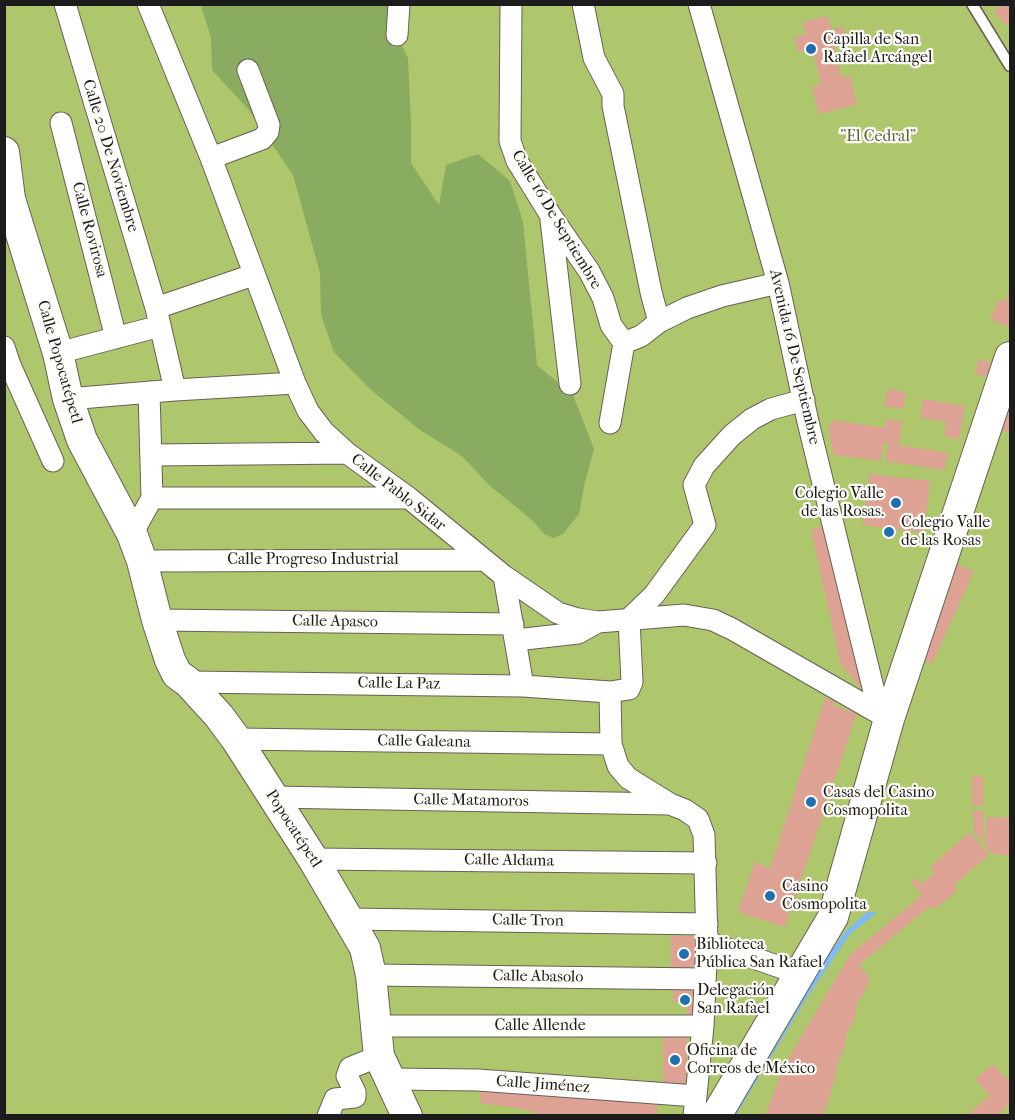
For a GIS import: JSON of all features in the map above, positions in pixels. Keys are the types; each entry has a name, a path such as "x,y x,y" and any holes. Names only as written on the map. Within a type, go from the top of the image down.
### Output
{"street":[{"name":"Calle 20 De Noviembre","path":"65,4 158,317 175,390"},
{"name":"Calle Pablo Sidar","path":"148,4 211,158 295,383 308,411 324,432 347,453 409,498 483,560 558,613 598,622 684,615 712,620 732,628 884,716"},
{"path":"397,35 399,4"},
{"name":"Calle 16 De Septiembre","path":"511,4 510,141 518,160 551,216 590,271 603,298 611,325 624,343"},
{"path":"583,4 594,58 613,94 613,106 659,322"},
{"name":"Avenida 16 De Septiembre","path":"699,4 778,283 804,400 884,716"},
{"path":"211,158 262,139 268,132 269,125 248,70"},
{"name":"Calle Rovirosa","path":"61,123 116,338"},
{"name":"Calle Popocatépetl","path":"4,152 10,200 58,353 68,399 82,440 132,534 142,561"},
{"path":"551,216 570,384"},
{"path":"58,353 116,338 253,275"},
{"path":"610,423 624,343 641,336 659,322 687,308 722,296 778,283"},
{"path":"4,346 10,365 52,460"},
{"path":"702,1109 800,974 832,917 884,716 1011,357"},
{"path":"68,399 295,383"},
{"path":"132,534 152,498 149,392"},
{"path":"702,1109 707,933 704,835 698,819 628,778 618,766 611,744 610,692 629,689 632,682 629,619 646,604 665,581 705,525 694,485 704,466 732,435 752,419 771,409 804,400"},
{"path":"152,455 347,453"},
{"path":"152,498 409,498"},
{"name":"Calle Progreso Industrial","path":"142,561 483,560"},
{"name":"Popocatépetl","path":"142,561 157,620 177,674 188,682 219,716 236,739 313,859 365,948 371,975 376,1026 385,1067 407,1116"},
{"path":"504,576 523,686"},
{"name":"Calle Apasco","path":"157,620 578,633 598,622"},
{"name":"Calle La Paz","path":"188,682 523,686 610,692"},
{"name":"Calle Galeana","path":"236,739 611,744"},
{"name":"Calle Matamoros","path":"272,797 670,804"},
{"name":"Calle Aldama","path":"313,859 706,863"},
{"name":"Calle Tron","path":"349,919 707,933 800,974"},
{"name":"Calle Abasolo","path":"371,975 705,979"},
{"name":"Calle Allende","path":"376,1026 703,1026"},
{"path":"328,1116 335,1099 355,1097 347,1076 350,1068 385,1067"},
{"name":"Calle Jiménez","path":"385,1067 702,1109"}],"lane":[{"path":"972,4 1011,66"}],"green space":[{"name":"\"El Cedral\"","path":"5,5 1010,5 1010,1115 5,1116"},
{"path":"201,5 397,5 395,31 408,58 411,163 439,205 446,165 478,154 510,181 523,222 537,365 573,395 594,449 579,514 563,534 554,538 544,534 532,520 489,485 462,456 420,430 370,389 334,352 321,315 320,273 293,175 248,109 212,70 211,38"}],"water":[{"path":"867,912 877,913 850,934 806,999 736,1115 728,1116 828,955 845,932"}],"building":[{"path":"1003,4 1010,4 1010,21 1005,25 994,11"},
{"name":"Capilla de San Rafael Arcángel","path":"828,16 831,30 843,27 846,39 833,43 842,78 850,76 857,104 819,114 812,87 821,84 812,48 798,52 794,37 806,34 803,22"},
{"path":"1010,285 1010,327 991,320 998,300 1005,302"},
{"path":"979,359 990,362 986,377 975,374"},
{"path":"888,389 906,392 903,409 884,406"},
{"path":"923,399 965,406 959,439 944,436 946,422 920,417"},
{"path":"1010,400 1010,433 999,429"},
{"path":"886,419 902,421 899,445 948,453 944,470 885,461 889,444 884,443 880,461 834,455 828,427 834,420 885,428"},
{"name":"Colegio Valle de las Rosas.","path":"869,474 930,481 924,533 863,525"},
{"path":"830,524 864,692 841,665 811,530"},
{"path":"948,561 974,571 932,664 916,656"},
{"path":"825,698 835,701 833,706 857,713 785,927 738,912 755,862 770,869"},
{"path":"972,776 983,776 983,805 972,806"},
{"path":"973,810 983,810 983,842 974,832"},
{"path":"986,817 1010,818 1010,855 992,854 985,845"},
{"path":"970,832 989,855 954,885 957,890 945,901 933,910 930,906 859,965 870,978 857,1003 855,1018 847,1032 823,1116 765,1116 779,1078 794,1049 850,955 922,895 911,882 916,878 921,884 935,873 930,867"},
{"name":"Biblioteca Pública San Rafael","path":"671,936 697,936 697,973 671,973"},
{"name":"Delegación San Rafael","path":"674,985 694,985 693,1015 687,1014 688,1002 673,1002"},
{"name":"Oficina de Correos de México","path":"663,1037 687,1037 686,1083 663,1083"},
{"path":"993,1064 1006,1079 1010,1075 1010,1103 998,1116 966,1116 989,1096 999,1107 975,1079"},
{"path":"481,1086 658,1102 656,1116 544,1116 524,1109 480,1103"}],"place":[{"name":"Capilla de San Rafael Arcángel","path":"811,49"},
{"name":"Colegio Valle de las Rosas.","path":"896,503"},
{"name":"Colegio Valle de las Rosas","path":"889,532"},
{"name":"Casas del Casino Cosmopolita","path":"811,802"},
{"name":"Casino Cosmopolita","path":"770,896"},
{"name":"Biblioteca Pública San Rafael","path":"684,954"},
{"name":"Delegación San Rafael","path":"685,1000"},
{"name":"Oficina de Correos de México","path":"675,1060"}]}
